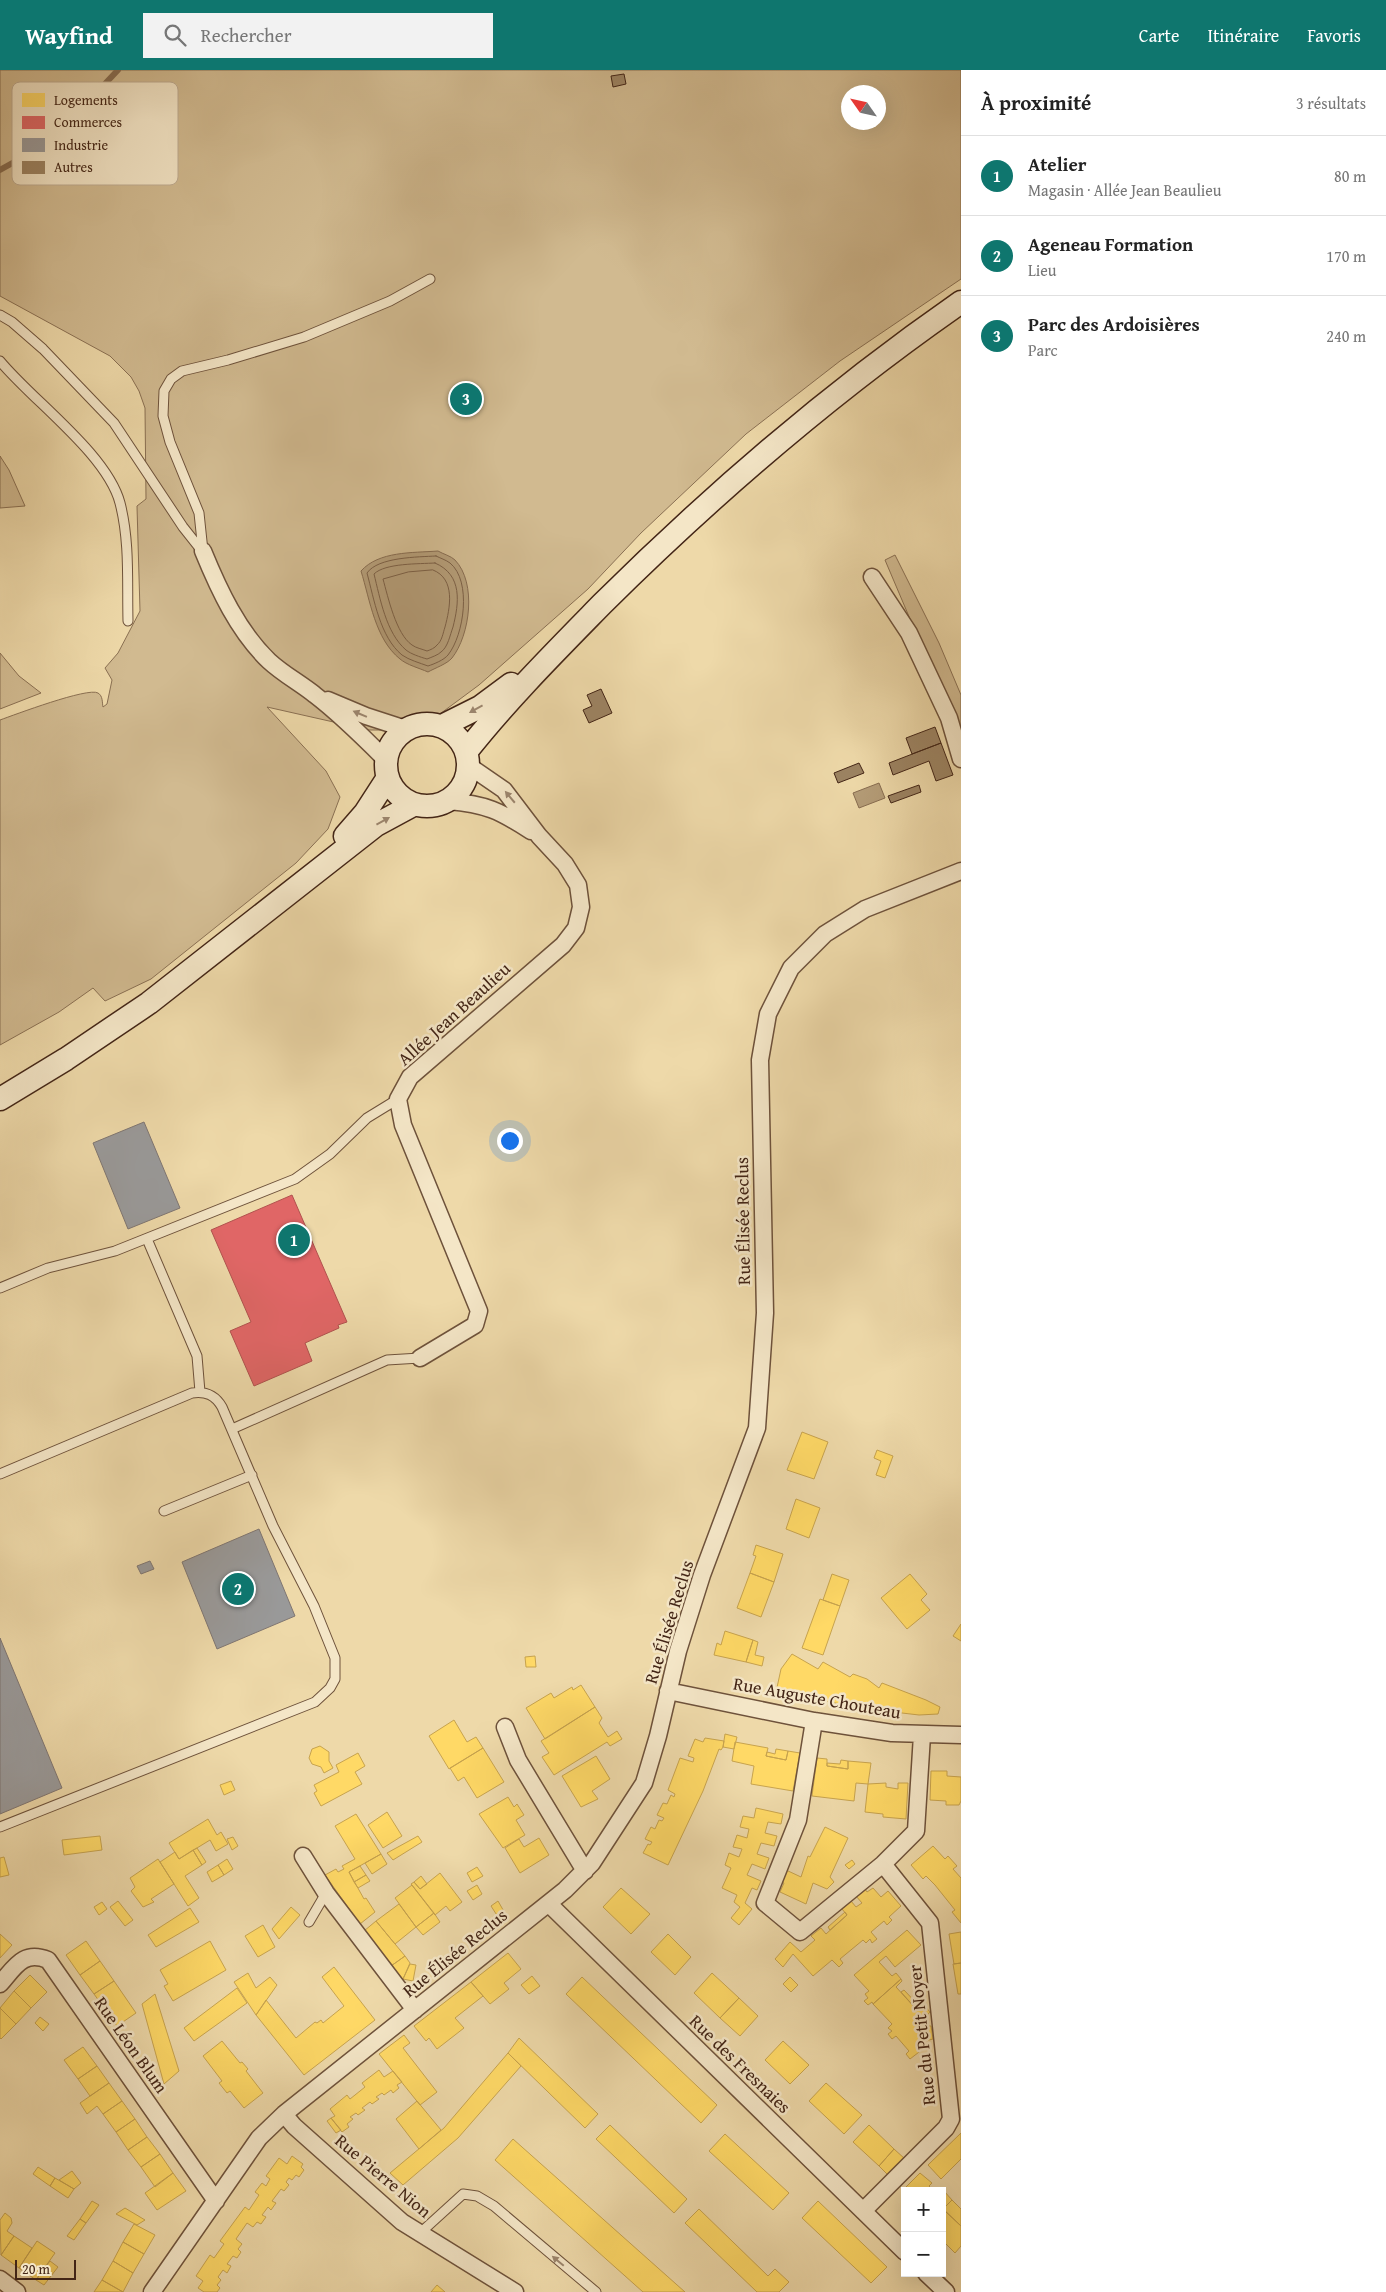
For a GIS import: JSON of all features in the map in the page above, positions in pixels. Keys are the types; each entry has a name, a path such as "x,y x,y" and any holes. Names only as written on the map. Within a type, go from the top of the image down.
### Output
{"main road":[{"path":"386,769 393,790 402,799 413,805 437,806 448,801 462,786 467,759 491,720 558,649 692,517 778,440 897,347 961,302"},
{"path":"442,726 480,707 558,649"},
{"path":"315,871 365,813 386,769 389,747 396,737 406,729 430,724 442,726 461,741 467,759"},
{"path":"0,1099 150,1003 315,871 376,825 413,805"}],"street":[{"path":"203,551 231,611 253,643 269,661 289,678 315,694 366,716 406,729"},
{"path":"872,577 909,633 950,718 961,759"},
{"path":"315,694 386,769"},
{"name":"Allée Jean Beaulieu","path":"398,1099 410,1077 563,945 576,928 581,907 578,885 565,864 539,836 504,790 467,759"},
{"name":"Allée Jean Beaulieu","path":"448,801 475,804 494,809 539,836"},
{"name":"Rue Élisée Reclus","path":"152,2292 259,2138 284,2114 549,1904 585,1871 644,1783 658,1736 678,1651 702,1575 757,1428 765,1313 760,1060 768,1014 791,968 825,934 865,909 961,871"},
{"path":"398,1099 403,1125 479,1311 476,1325 420,1358"},
{"name":"Rue Auguste Chouteau","path":"668,1691 814,1721 892,1733 961,1735"},
{"path":"814,1721 798,1820 765,1903 800,1932 883,1864 916,1831 922,1735"},
{"path":"505,1727 518,1760 585,1871"},
{"path":"303,1856 326,1893 415,2010"},
{"name":"Rue du Petit Noyer","path":"863,2211 946,2128 951,2119 930,1924 883,1864"},
{"name":"Rue des Fresnaies","path":"549,1904 901,2248"},
{"name":"Rue Léon Blum","path":"0,1984 20,1962 29,1956 38,1956 48,1960 216,2201"},
{"name":"Rue Pierre Nion","path":"284,2114 294,2126 402,2222 514,2292"},
{"path":"930,2277 946,2292"},
{"path":"0,2279 17,2292"}],"lane":[{"path":"203,551 199,512 173,450 163,416 164,391 171,378 182,370 266,350 304,338 390,301 430,279"},
{"path":"0,315 12,322 42,350 114,423 183,527 203,551"},
{"path":"0,361 77,439 96,462 119,501 126,536 128,622"},
{"path":"0,1288 48,1268 115,1251 295,1179 330,1154 366,1118 398,1099"},
{"path":"147,1238 197,1356 200,1392"},
{"path":"232,1429 387,1360 420,1358"},
{"path":"0,1474 192,1393 209,1394 219,1401 273,1526 314,1606 335,1658 335,1673 330,1688 315,1702 0,1827"},
{"path":"164,1511 252,1475"},
{"path":"308,1922 326,1893"},
{"path":"419,2234 463,2194 477,2196 494,2206 596,2292"}],"shaded area":[{"path":"0,70 961,70 961,279 840,361 746,434 641,533 588,589 479,685 425,725 392,730 369,730 267,707 326,771 340,797 328,829 296,863 151,979 105,1001 93,988 59,1012 0,1045 0,720 51,702 91,692 100,694 103,707 107,704 112,680 105,668 118,653 140,611 137,506 146,499 145,408 139,391 131,377 110,356 0,296"},
{"path":"0,456 9,470 25,506 0,508"},
{"path":"895,555 939,643 961,695 961,739 885,560"},
{"path":"0,653 19,676 41,693 0,709"}],"water":[{"path":"438,551 455,560 462,570 468,595 467,623 458,648 452,658 428,672 403,661 385,641 374,618 361,571 368,564 386,556"},
{"path":"879,783 885,798 859,808 853,793"}],"building: Logements":[{"path":"802,1432 828,1442 814,1479 787,1470"},
{"path":"877,1450 893,1456 885,1478 876,1475 881,1461 874,1458"},
{"path":"796,1499 820,1508 809,1538 786,1529"},
{"path":"756,1545 783,1554 774,1582 750,1573 756,1556 753,1555"},
{"path":"750,1573 774,1582 761,1617 737,1608"},
{"path":"832,1574 849,1580 840,1606 823,1600"},
{"path":"910,1574 927,1594 921,1600 930,1610 907,1629 881,1598"},
{"path":"820,1599 840,1606 823,1655 802,1648"},
{"path":"961,1624 961,1641 953,1636"},
{"path":"725,1631 753,1640 746,1662 714,1655 717,1643 721,1645"},
{"path":"753,1640 758,1642 755,1655 764,1657 762,1666 746,1662"},
{"path":"792,1654 818,1669 823,1662 850,1677 853,1674 867,1679 879,1688 882,1683 926,1700 940,1707 938,1714 919,1715 868,1709 776,1692 781,1669"},
{"path":"535,1656 536,1667 526,1667 525,1657"},
{"path":"581,1685 595,1707 545,1739 526,1708 551,1693 554,1698 572,1687 573,1690"},
{"path":"595,1707 602,1718 599,1723 608,1737 617,1731 622,1739 610,1746 607,1742 554,1775 542,1757 549,1753 541,1741"},
{"path":"454,1720 467,1742 476,1737 483,1748 449,1769 429,1736"},
{"path":"725,1734 737,1737 734,1749 723,1747"},
{"path":"705,1738 724,1741 723,1747 721,1750 719,1749 703,1791 668,1865 643,1853 648,1844 650,1845 652,1842 645,1839 651,1827 655,1829 659,1820 662,1821 664,1818 657,1815 663,1803 667,1804 671,1795 674,1797 675,1794 668,1790 680,1758 693,1762 694,1758 688,1756 695,1739 703,1742"},
{"path":"735,1742 768,1748 766,1756 786,1760 788,1751 800,1753 793,1791 751,1784 754,1766 732,1761"},
{"path":"320,1746 329,1752 329,1761 333,1768 324,1773 321,1767 312,1764 309,1758 312,1749"},
{"path":"483,1748 504,1782 477,1798 464,1777 458,1781 450,1768"},
{"path":"776,1749 788,1751 786,1760 766,1756 767,1752 775,1754"},
{"path":"358,1753 365,1766 355,1772 362,1784 321,1806 314,1793 317,1791 314,1785 339,1772 336,1765"},
{"path":"596,1756 610,1779 592,1791 598,1799 581,1807 562,1776"},
{"path":"817,1758 827,1759 827,1766 848,1769 848,1761 871,1763 868,1784 856,1783 854,1801 812,1796"},
{"path":"841,1760 848,1761 848,1769 827,1766 827,1763 840,1764"},
{"path":"931,1771 947,1771 947,1776 961,1777 961,1801 959,1805 946,1805 946,1801 930,1800"},
{"path":"231,1781 235,1790 224,1795 220,1785"},
{"path":"886,1783 886,1787 898,1789 898,1783 908,1783 906,1819 883,1817 883,1814 865,1812 868,1784"},
{"path":"508,1797 514,1807 517,1804 524,1815 516,1820 525,1835 503,1848 479,1814"},
{"path":"756,1808 783,1814 781,1824 768,1822 765,1833 777,1836 774,1846 761,1843 757,1854 769,1858 765,1869 752,1864 747,1875 761,1881 757,1890 752,1888 745,1903 752,1909 739,1925 731,1918 740,1907 734,1902 737,1895 722,1888 731,1868 725,1865 729,1853 739,1857 742,1849 733,1847 737,1835 747,1838 749,1829 740,1827 743,1816 754,1818"},
{"path":"387,1812 402,1836 383,1848 368,1825"},
{"path":"356,1814 381,1854 349,1872 364,1899 366,1898 375,1912 360,1924 325,1875 336,1869 338,1872 344,1869 342,1866 355,1859 335,1826"},
{"path":"208,1819 217,1835 221,1832 228,1844 216,1851 210,1840 179,1859 169,1843"},
{"path":"825,1827 848,1838 830,1877 834,1882 827,1889 813,1883 806,1904 780,1892 784,1883 781,1882 786,1870 801,1877 808,1856 810,1857"},
{"path":"100,1836 102,1850 64,1855 62,1840"},
{"path":"418,1836 422,1842 393,1860 387,1853"},
{"path":"233,1837 238,1846 232,1850 227,1839"},
{"path":"539,1838 549,1855 520,1873 505,1848 519,1839 524,1847"},
{"path":"933,1846 945,1859 948,1856 957,1866 953,1869 961,1878 961,1923 952,1912 955,1910 935,1885 926,1876 923,1879 911,1865"},
{"path":"197,1848 206,1862 202,1865 193,1850"},
{"path":"193,1850 202,1865 185,1876 199,1898 188,1906 160,1862 175,1852 179,1859"},
{"path":"381,1854 387,1864 372,1874 365,1863"},
{"path":"4,1857 9,1875 0,1877 0,1858"},
{"path":"158,1859 174,1884 151,1899 154,1902 143,1907 131,1891 135,1887 130,1878"},
{"path":"227,1859 233,1869 224,1875 218,1865"},
{"path":"852,1860 855,1864 849,1869 845,1865"},
{"path":"218,1865 224,1875 212,1882 207,1872"},
{"path":"360,1866 366,1875 354,1882 349,1872"},
{"path":"477,1867 483,1876 472,1882 467,1873"},
{"path":"440,1873 462,1902 450,1911 446,1906 435,1915 411,1884 414,1882 420,1889"},
{"path":"366,1875 370,1881 358,1888 354,1882"},
{"path":"421,1876 427,1884 420,1889 414,1882"},
{"path":"412,1885 434,1913 416,1927 395,1898"},
{"path":"477,1885 482,1894 473,1900 467,1891"},
{"path":"621,1888 650,1914 631,1934 603,1907"},
{"path":"873,1888 881,1897 888,1891 901,1906 889,1917 892,1920 887,1925 884,1921 871,1932 877,1939 872,1943 870,1939 866,1943 863,1940 840,1959 843,1963 839,1967 832,1960 813,1976 793,1954 783,1967 775,1959 790,1942 801,1952 815,1940 811,1936 821,1928 826,1934 847,1915 842,1909 851,1901 856,1907 862,1903 856,1896 865,1889 867,1892"},
{"path":"118,1901 133,1920 125,1926 110,1907"},
{"path":"498,1901 506,1915 500,1920 491,1906"},
{"path":"102,1902 107,1909 99,1915 94,1907"},
{"path":"399,1904 416,1927 395,1944 376,1921"},
{"path":"291,1907 300,1915 279,1939 272,1929"},
{"path":"190,1908 199,1922 156,1947 148,1935"},
{"path":"845,1912 847,1915 830,1930 828,1927"},
{"path":"434,1913 440,1922 423,1935 416,1927"},
{"path":"376,1921 405,1956 391,1966 364,1931"},
{"path":"263,1925 275,1947 258,1957 245,1936"},
{"path":"907,1930 921,1945 895,1967 886,1956 879,1962 892,1976 896,1973 901,1979 873,2004 872,2002 868,2005 864,2001 868,1998 865,1994 869,1991 854,1975"},
{"path":"961,1932 961,1963 954,1964 949,1934"},
{"path":"0,1934 12,1945 0,1958"},
{"path":"668,1934 691,1957 675,1975 651,1952"},
{"path":"86,1941 100,1961 80,1975 66,1955"},
{"path":"210,1941 226,1970 173,2001 164,1986 168,1984 160,1970"},
{"path":"508,1953 521,1969 504,1983 509,1989 490,2004 471,1982"},
{"path":"405,1956 410,1963 403,1979 401,1979 391,1966"},
{"path":"100,1961 114,1981 94,1994 80,1975"},
{"path":"961,1963 961,1994 958,1994 953,1964"},
{"path":"410,1964 416,1965 413,1981 403,1979"},
{"path":"334,1967 375,2020 304,2075 256,2015 266,2000 296,2038 315,2022 317,2023 321,2020 323,2023 344,2006 322,1977"},
{"path":"248,1973 256,1988 270,1977 277,1985 256,2015 234,1982"},
{"path":"712,1973 739,1998 720,2018 694,1993"},
{"path":"30,1975 47,1992 31,2008 14,1991"},
{"path":"532,1976 540,1986 529,1994 521,1985"},
{"path":"582,1977 717,2105 701,2123 566,1994"},
{"path":"790,1977 798,1985 791,1992 783,1984"},
{"path":"901,1979 902,1981 896,1987 917,2010 923,2004 930,2012 921,2022 925,2026 931,2026 933,2039 925,2041 920,2046 923,2049 910,2059 906,2054 909,2051 896,2036 892,2039 888,2034 892,2031 888,2028 892,2024 873,2004"},
{"path":"114,1981 136,2013 117,2026 94,1994"},
{"path":"471,1982 483,1996 455,2018 464,2028 437,2049 429,2038 426,2041 414,2026"},
{"path":"237,1988 247,2003 194,2041 184,2028"},
{"path":"904,1990 920,2007 917,2010 901,1992"},
{"path":"14,1991 31,2008 16,2024 0,2008"},
{"path":"155,1994 179,2071 164,2084 142,2004"},
{"path":"739,1998 758,2016 740,2036 720,2018"},
{"path":"0,2008 16,2024 1,2039 0,2038"},
{"path":"40,2017 49,2024 43,2031 35,2023"},
{"path":"404,2035 410,2043 403,2048 437,2092 420,2105 379,2054"},
{"path":"519,2038 598,2114 585,2128 508,2053"},
{"path":"222,2041 240,2063 242,2062 248,2069 246,2071 263,2093 244,2108 230,2091 227,2093 219,2083 222,2081 203,2056"},
{"path":"783,2041 809,2065 790,2084 765,2060"},
{"path":"83,2047 97,2066 78,2079 64,2060"},
{"path":"508,2053 521,2066 458,2138 403,2185 390,2173 444,2128"},
{"path":"97,2066 109,2083 90,2096 78,2079"},
{"path":"379,2070 384,2077 393,2071 402,2082 397,2085 399,2088 393,2093 391,2090 384,2095 382,2093 376,2097 379,2099 372,2104 370,2102 362,2108 365,2110 358,2115 356,2113 350,2117 353,2119 347,2124 349,2127 342,2132 331,2118 335,2116 330,2109 347,2095 350,2099 365,2087 362,2083"},
{"path":"109,2083 122,2101 103,2114 97,2106 87,2114 80,2103"},
{"path":"826,2083 862,2115 844,2134 809,2101"},
{"path":"122,2101 135,2119 116,2132 103,2114"},
{"path":"417,2101 441,2130 419,2149 396,2119"},
{"path":"331,2118 341,2130 336,2133 327,2121"},
{"path":"135,2119 147,2137 128,2150 116,2132"},
{"path":"610,2125 687,2199 674,2213 596,2139"},
{"path":"869,2125 894,2149 879,2166 853,2142"},
{"path":"961,2133 961,2159 941,2179 928,2165"},
{"path":"725,2134 789,2193 773,2210 709,2151"},
{"path":"147,2137 160,2154 141,2167 128,2150"},
{"path":"513,2139 685,2292 643,2292 495,2160"},
{"path":"894,2149 905,2159 888,2175 879,2166"},
{"path":"160,2154 173,2173 155,2187 141,2167"},
{"path":"292,2156 303,2164 301,2167 304,2170 299,2177 296,2175 292,2180 289,2178 286,2182 289,2185 284,2191 281,2189 272,2201 276,2203 271,2210 268,2207 262,2215 266,2217 261,2224 257,2222 253,2227 247,2223 236,2239 242,2244 238,2249 241,2252 237,2258 233,2256 227,2264 231,2266 227,2273 223,2270 218,2277 221,2280 217,2285 220,2288 217,2292 204,2292 198,2288 203,2281 196,2276 210,2255 214,2258 224,2244 220,2241 245,2207 249,2210 259,2195 255,2192 262,2183 266,2186 270,2179 266,2176 279,2158 287,2164"},
{"path":"38,2167 55,2178 50,2186 33,2174"},
{"path":"72,2171 81,2183 74,2189 59,2180"},
{"path":"173,2173 186,2191 157,2210 145,2193"},
{"path":"920,2173 932,2183 930,2187 906,2187"},
{"path":"55,2178 74,2189 68,2198 50,2186"},
{"path":"946,2193 952,2200 946,2206"},
{"path":"952,2200 961,2209 961,2226 946,2212 946,2206"},
{"path":"92,2201 99,2205 86,2223 80,2219"},
{"path":"818,2201 887,2267 871,2283 802,2218"},
{"path":"125,2208 145,2220 137,2225 116,2214"},
{"path":"699,2209 768,2276 775,2269 789,2282 779,2292 757,2292 685,2223"},
{"path":"946,2212 961,2226 961,2246 955,2253 946,2244"},
{"path":"5,2213 11,2218 12,2223 7,2231 14,2236 1,2255 0,2220"},
{"path":"80,2219 86,2223 74,2240 67,2236"},
{"path":"134,2224 155,2235 144,2254 123,2242"},
{"path":"14,2236 32,2248 19,2268 1,2255"},
{"path":"37,2241 55,2253 36,2280 19,2268"},
{"path":"123,2242 144,2254 133,2273 113,2261"},
{"path":"50,2261 58,2267 51,2276 43,2270"},
{"path":"113,2261 133,2273 123,2292 102,2280"},
{"path":"43,2270 51,2276 44,2285 36,2280"},
{"path":"102,2280 123,2292 94,2292"},
{"path":"437,2285 445,2292 431,2292"}],"building: Commerces":[{"path":"292,1195 347,1322 338,1325 339,1328 305,1343 312,1361 254,1386 230,1331 251,1322 211,1230"}],"building: Industrie":[{"path":"144,1122 180,1208 128,1229 93,1143"},
{"path":"259,1529 295,1616 217,1649 182,1562"},
{"path":"150,1561 154,1569 141,1574 137,1566"},
{"path":"0,1638 62,1788 0,1814"}],"building: Autres":[{"path":"624,74 626,84 613,87 611,76"},
{"path":"601,689 612,713 589,723 583,710 592,706 587,695"},
{"path":"935,727 941,743 912,754 906,738"},
{"path":"941,743 953,775 936,781 929,761 893,775 889,763"},
{"path":"859,763 864,773 838,783 834,773"},
{"path":"919,785 921,792 891,803 888,796"}],"waterway":[{"path":"107,82 118,70"},
{"path":"0,170 12,163"}],"place":[{"name":"Parc des Ardoisières","path":"466,399"},
{"name":"Atelier","path":"294,1240"},
{"name":"Ageneau Formation","path":"238,1589"}]}
